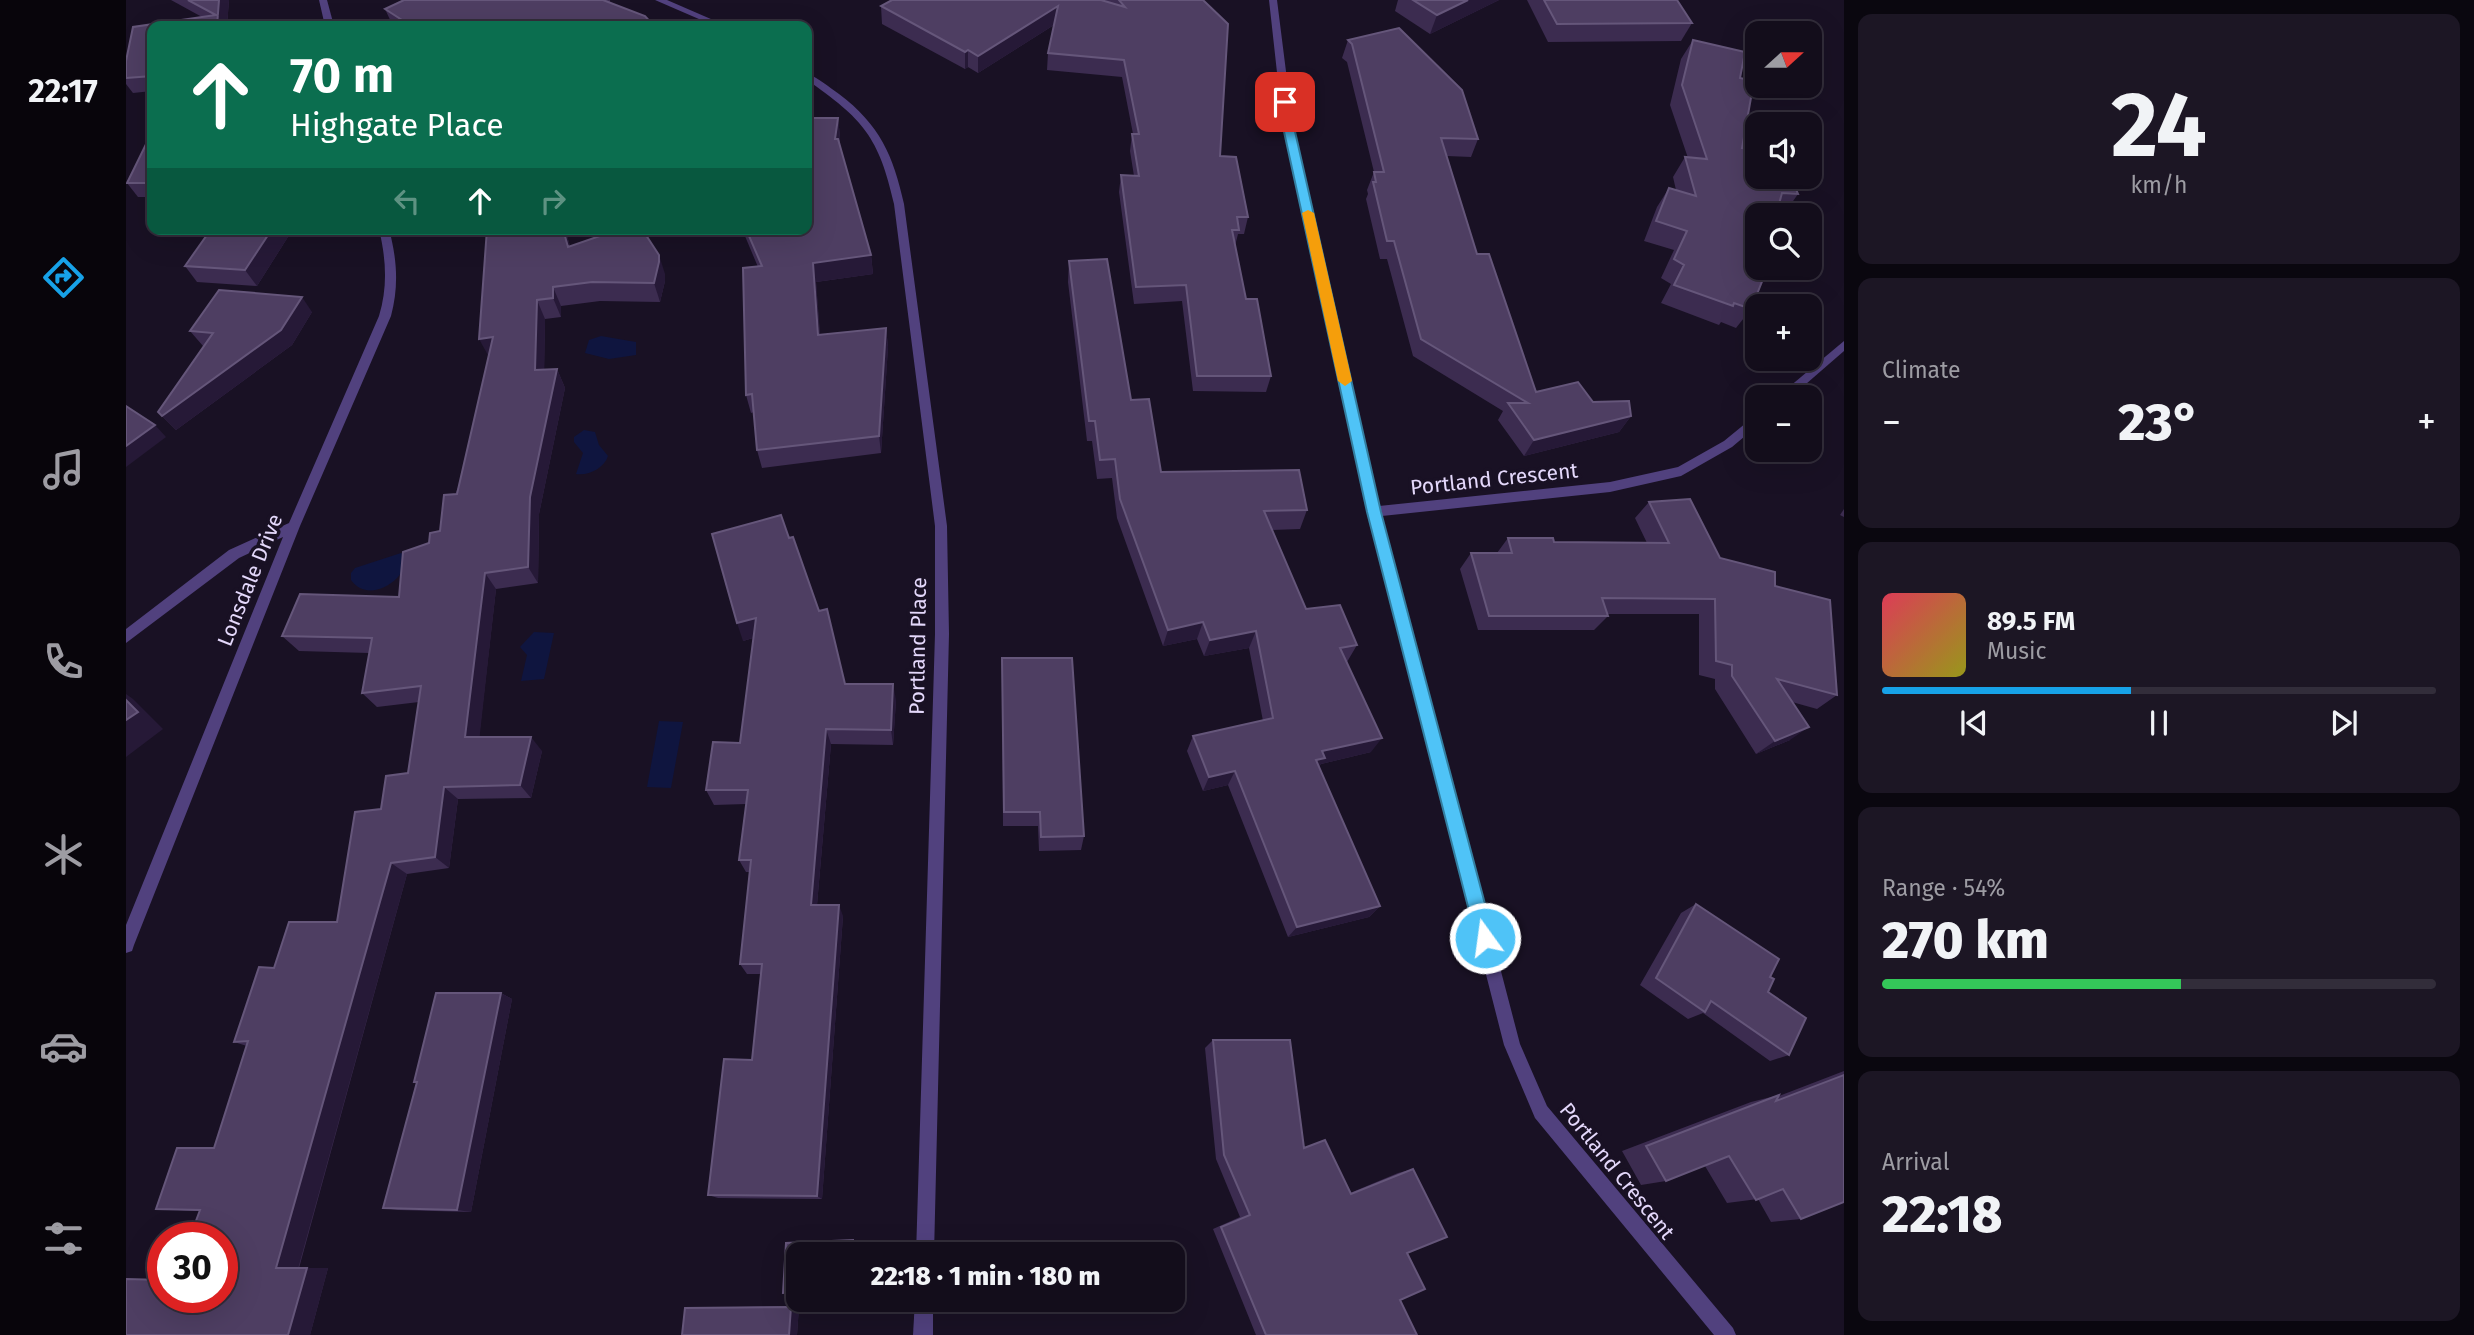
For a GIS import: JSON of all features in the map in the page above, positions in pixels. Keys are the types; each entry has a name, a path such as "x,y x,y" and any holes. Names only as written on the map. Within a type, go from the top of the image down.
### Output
{"street":[{"path":"323,0 329,21"},
{"path":"659,0 710,21"},
{"path":"1273,0 1288,127 1374,512"},
{"name":"Portland Place","path":"812,80 855,112 883,150 900,204 941,526 942,635 925,1242"},
{"name":"Lonsdale Drive","path":"126,945 294,526 391,299 391,255 386,235"},
{"path":"1797,385 1844,345"},
{"name":"Portland Crescent","path":"1726,1335 1541,1112 1513,1045 1374,512 1610,487 1681,471 1728,444 1745,429"},
{"path":"126,637 234,554 294,526"},
{"path":"923,1335 924,1312"}],"shaded area":[{"path":"601,336 636,342 636,355 609,359 585,353 589,340"},
{"path":"584,430 595,432 599,445 608,456 595,470 576,474 583,453 574,442 574,437"},
{"path":"401,553 410,558 392,583 380,589 367,590 361,589 351,580 351,573 355,568"},
{"path":"534,632 554,633 544,679 521,681 527,655 520,647"},
{"path":"659,721 683,722 671,788 647,787"}],"building":[{"path":"188,0 219,0 217,21 174,21 216,15"},
{"path":"404,0 603,0 645,16 650,21 403,21 385,9"},
{"path":"892,0 1101,0 1125,7 1119,0 1203,0 1228,24 1220,156 1236,157 1248,217 1237,217 1239,230 1232,230 1246,299 1257,299 1271,376 1197,376 1186,285 1136,287 1121,175 1139,176 1132,134 1139,134 1124,60 1048,53 1058,6 978,56 968,50 965,52 881,6"},
{"path":"1413,0 1468,0 1437,15"},
{"path":"1544,0 1677,0 1692,23 1557,24"},
{"path":"147,25 147,76 126,78 126,61 133,27"},
{"path":"1399,28 1462,90 1478,139 1441,138 1477,254 1489,254 1536,392 1578,382 1593,402 1629,401 1631,416 1534,440 1508,403 1528,403 1421,339 1394,241 1387,241 1373,182 1376,182 1374,172 1384,172 1352,44 1348,40"},
{"path":"1693,40 1745,52 1740,78 1745,79 1745,98 1751,98 1748,112 1745,112 1742,148 1745,148 1745,189 1796,189 1798,194 1782,193 1779,203 1745,203 1745,280 1763,280 1757,294 1745,294 1745,307 1734,303 1733,306 1674,285 1684,265 1674,259 1687,231 1656,221 1669,188 1696,196 1685,157 1707,159 1682,85"},
{"path":"812,118 838,118 835,139 838,139 871,255 813,263 818,335 886,328 879,436 757,450 752,394 746,395 743,268 762,266 749,235 812,235"},
{"path":"147,142 147,183 127,183"},
{"path":"207,235 268,235 245,270 185,266"},
{"path":"487,235 565,235 568,247 603,235 646,235 659,255 654,283 592,282 553,287 553,298 537,300 535,370 557,369 530,497 528,567 485,573 465,737 531,737 520,785 444,787 435,857 391,863 276,1268 307,1268 288,1335 126,1335 126,1279 147,1280 147,1313 238,1313 238,1222 196,1222 200,1210 156,1209 177,1148 214,1148 248,1041 234,1042 259,967 274,968 289,922 337,922 355,812 381,809 386,776 408,773 421,686 362,693 372,638 282,636 300,594 399,597 403,552 429,543 430,533 440,531 444,495 457,494 493,337 479,339"},
{"path":"1107,259 1131,400 1149,399 1161,472 1299,470 1307,510 1264,511 1306,609 1340,605 1357,645 1340,648 1382,738 1322,751 1325,758 1316,760 1380,906 1297,927 1235,771 1209,777 1193,736 1273,718 1256,631 1210,640 1203,622 1168,630 1120,499 1115,459 1100,460 1095,421 1089,421 1069,261"},
{"path":"219,290 302,297 281,330 162,416 158,412 213,333 190,331"},
{"path":"126,406 155,425 126,446"},
{"path":"1690,499 1720,558 1775,572 1775,586 1830,600 1837,695 1777,679 1809,727 1775,741 1732,676 1732,665 1716,661 1715,599 1602,598 1608,616 1489,616 1471,553 1512,553 1508,538 1553,538 1554,542 1669,543 1649,502"},
{"path":"781,515 789,538 793,537 819,611 827,609 845,684 893,684 891,730 826,729 811,905 839,905 817,1196 708,1195 724,1059 752,1060 762,964 740,964 751,860 739,860 748,790 706,790 713,742 740,743 756,618 737,623 712,534"},
{"path":"1002,658 1072,658 1084,836 1041,837 1040,812 1004,812"},
{"path":"126,700 138,712 126,720"},
{"path":"1696,904 1779,959 1770,977 1774,979 1768,992 1806,1018 1789,1055 1711,1001 1705,1012 1656,978"},
{"path":"436,993 501,993 457,1210 383,1208 417,1082 414,1082"},
{"path":"1213,1040 1290,1040 1304,1148 1325,1140 1351,1194 1413,1169 1447,1237 1407,1253 1425,1289 1400,1300 1417,1335 1266,1335 1221,1227 1250,1215 1224,1155"},
{"path":"1844,1075 1844,1202 1801,1219 1783,1189 1756,1200 1729,1156 1666,1181 1646,1146 1779,1095 1776,1101"},
{"path":"853,1240 853,1242 808,1242"},
{"path":"786,1243 786,1293 783,1293"},
{"path":"786,1307 786,1312 791,1312 789,1335 682,1335 685,1308"}],"slow traffic":[{"path":"1308,213 1345,381"}],"route":[{"path":"1285,102 1288,127 1374,512 1485,938"}]}
